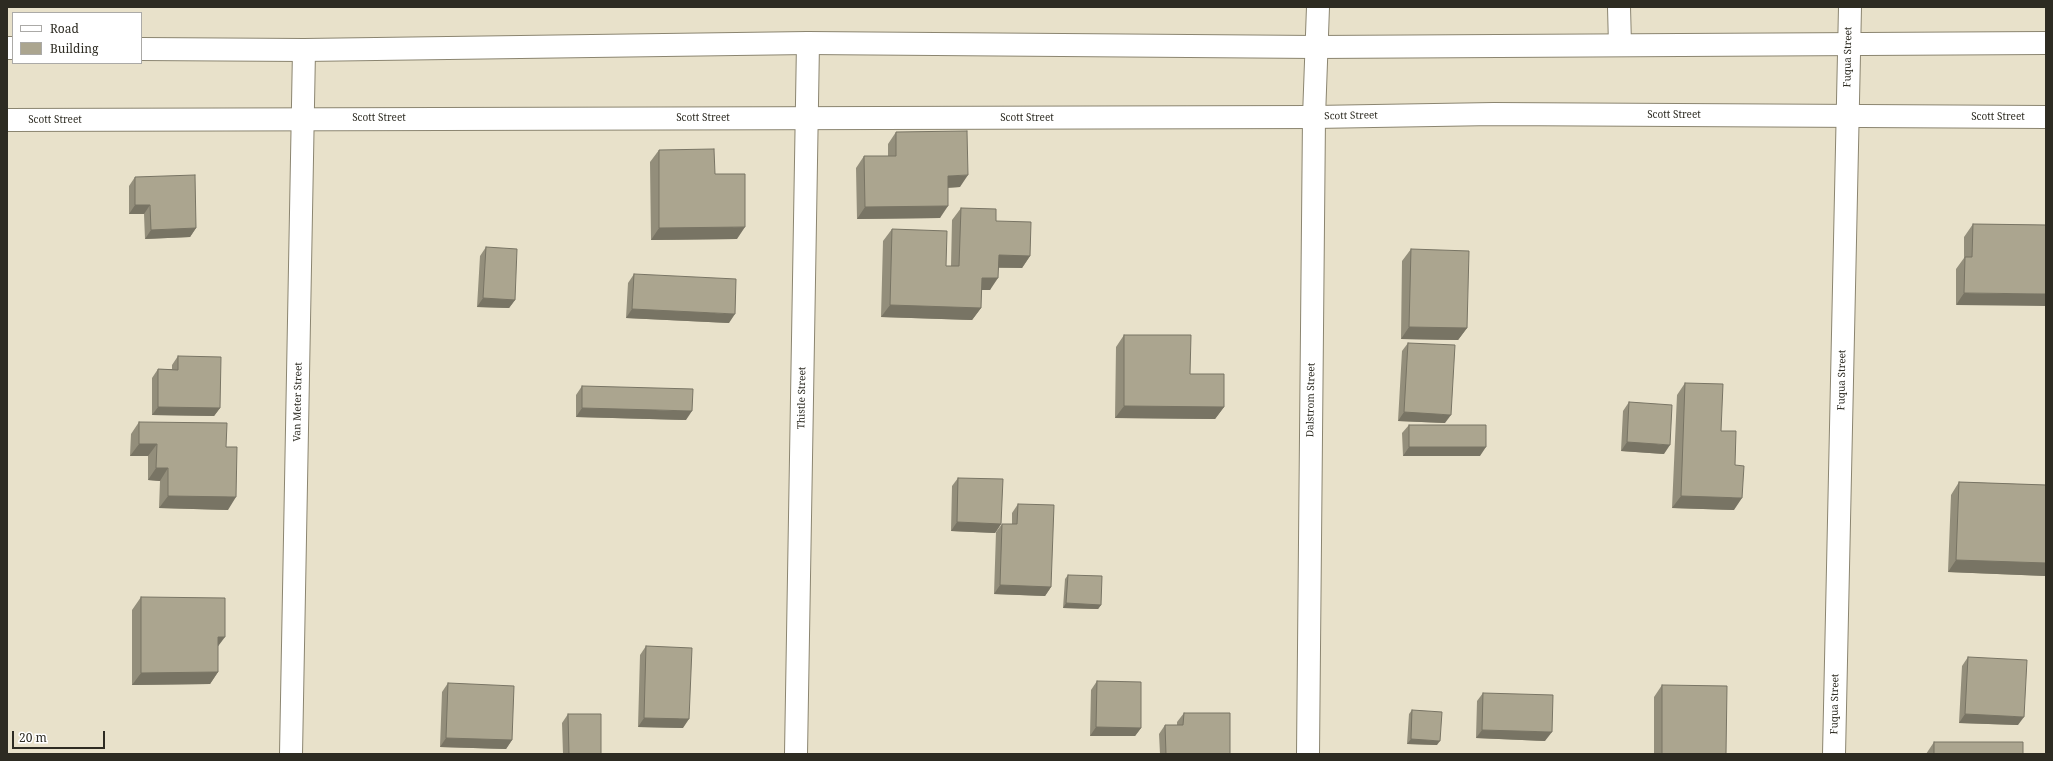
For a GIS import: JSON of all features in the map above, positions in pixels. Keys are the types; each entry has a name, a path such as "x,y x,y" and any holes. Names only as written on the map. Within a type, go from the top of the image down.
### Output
{"main road":[{"name":"Dalstrom Street","path":"1308,754 1314,117 1318,7"},
{"path":"1619,7 1620,45"},
{"name":"Fuqua Street","path":"1834,754 1850,7"},
{"path":"142,49 304,50 808,43 1316,46 2046,43"},
{"name":"Thistle Street","path":"796,754 808,43"},
{"name":"Van Meter Street","path":"291,754 304,118 304,50"},
{"name":"Scott Street","path":"7,120 304,118 1314,117 1494,114 2046,117"}],"building":[{"path":"967,131 968,175 948,176 948,206 865,207 864,156 896,156 896,132"},
{"path":"714,149 715,174 745,174 745,227 659,228 659,150"},
{"path":"195,175 196,228 151,230 150,205 135,205 135,177"},
{"path":"961,208 996,209 996,221 1031,222 1030,256 999,255 998,278 982,278 981,308 890,305 892,229 947,231 946,266 959,266"},
{"path":"1973,224 2046,225 2046,294 1964,293 1965,257 1972,257"},
{"path":"486,247 517,249 515,300 483,298"},
{"path":"1411,249 1469,251 1467,328 1409,327"},
{"path":"634,274 736,279 735,314 632,309"},
{"path":"1124,335 1191,335 1190,374 1224,374 1224,407 1124,406"},
{"path":"1408,343 1455,345 1451,415 1404,412"},
{"path":"178,356 221,357 220,408 158,407 158,369 178,370"},
{"path":"1685,383 1723,384 1721,431 1736,431 1735,465 1744,466 1742,498 1681,496"},
{"path":"582,386 693,389 692,411 582,408"},
{"path":"1629,402 1672,405 1670,445 1627,442"},
{"path":"139,422 227,423 226,447 237,447 236,497 168,496 168,468 156,468 157,444 139,444"},
{"path":"1409,425 1486,425 1486,447 1409,447"},
{"path":"958,478 1003,479 1001,524 957,522"},
{"path":"1959,482 2046,485 2046,563 1956,560"},
{"path":"1018,504 1054,505 1051,587 1000,585 1002,524 1017,524"},
{"path":"1068,575 1102,576 1101,605 1066,603"},
{"path":"141,597 225,598 225,637 218,637 218,672 141,673"},
{"path":"646,646 692,648 689,719 644,718"},
{"path":"1968,657 2027,660 2024,717 1965,714"},
{"path":"1097,681 1141,682 1141,728 1096,727"},
{"path":"448,683 514,686 512,740 446,738"},
{"path":"1662,685 1727,686 1726,754 1662,754"},
{"path":"1483,693 1553,695 1552,732 1482,730"},
{"path":"1412,710 1442,712 1440,741 1411,739"},
{"path":"1184,713 1230,713 1230,754 1166,754 1165,725 1183,725"},
{"path":"568,714 601,714 601,754 569,754"},
{"path":"1934,742 2023,742 2023,754 1934,754"}]}
